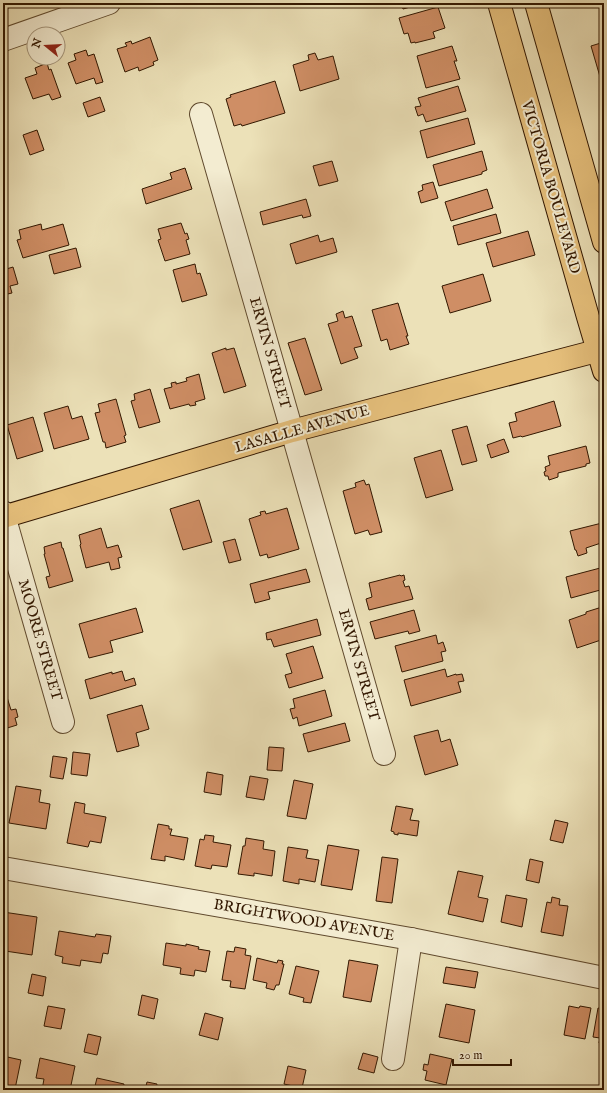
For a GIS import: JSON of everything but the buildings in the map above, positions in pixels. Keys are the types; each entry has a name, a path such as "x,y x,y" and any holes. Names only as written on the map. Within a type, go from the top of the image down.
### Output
{"main road":[{"name":"VICTORIA BOULEVARD","path":"499,3 588,317 601,349 604,371"},
{"path":"536,3 604,242"},
{"name":"LASALLE AVENUE","path":"3,515 292,431 601,349"}],"street":[{"path":"3,40 109,3"},
{"name":"ERVIN STREET","path":"201,114 384,754"},
{"name":"MOORE STREET","path":"3,515 63,722"},
{"name":"BRIGHTWOOD AVENUE","path":"3,868 411,939 604,978"},
{"path":"393,1060 411,939"}]}
